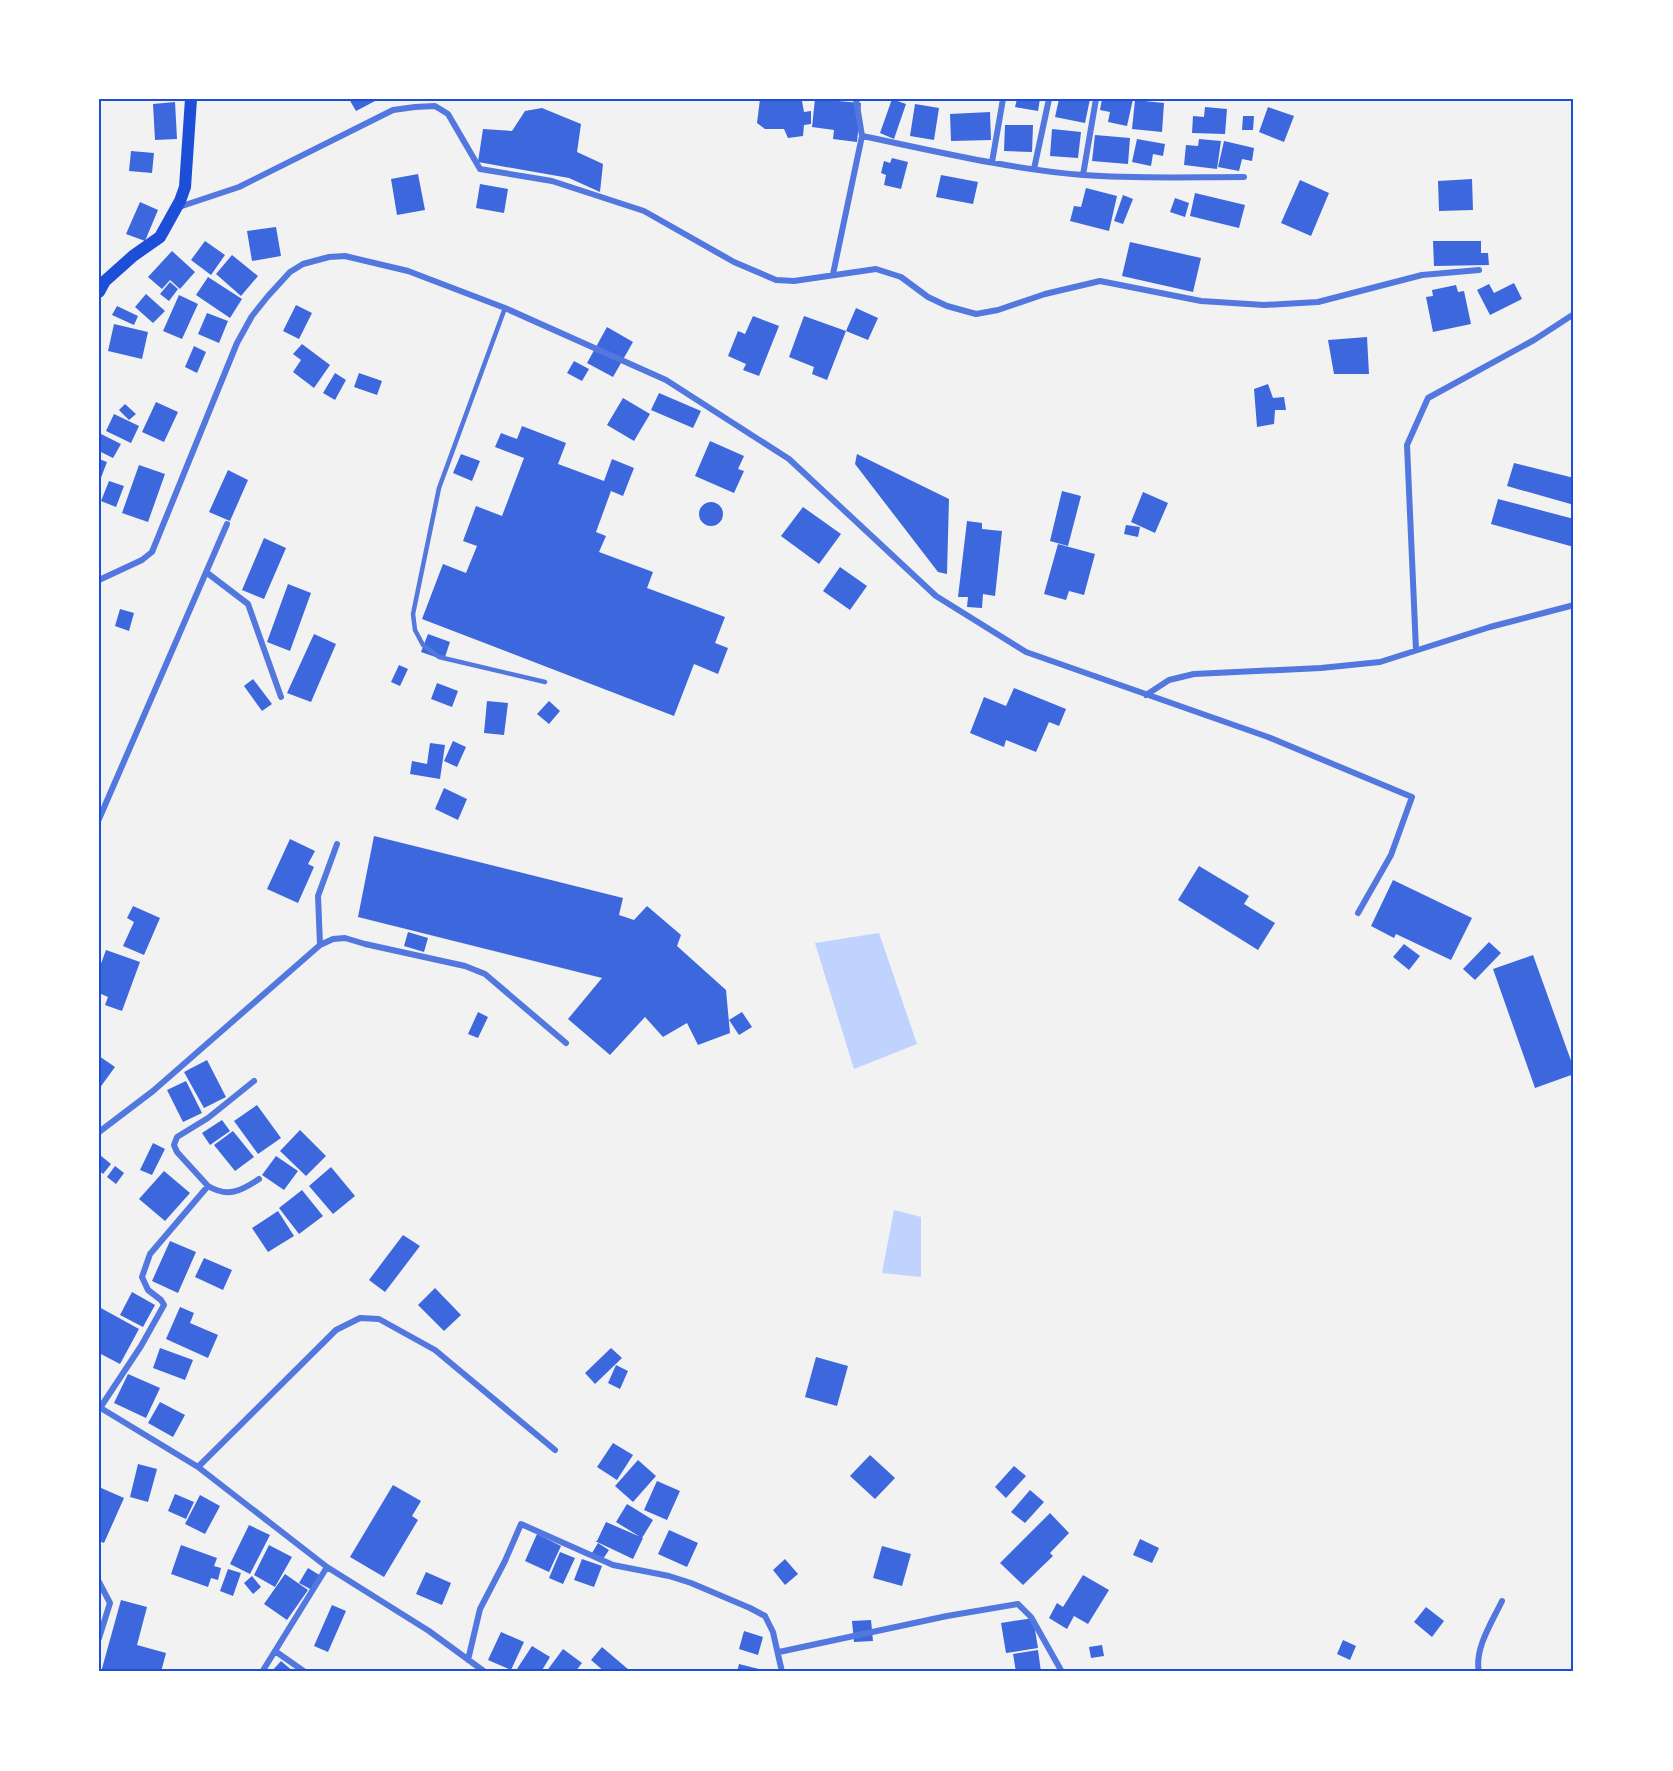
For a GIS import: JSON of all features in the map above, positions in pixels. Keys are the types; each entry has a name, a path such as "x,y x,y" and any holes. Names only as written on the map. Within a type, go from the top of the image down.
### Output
{"main road":[{"path":"99,291 105,281 133,256 160,237 176,209 185,187 191,99"}],"street":[{"path":"833,274 862,136 856,99"},
{"path":"992,162 1003,99"},
{"path":"1034,169 1049,99"},
{"path":"1083,175 1096,99"},
{"path":"176,209 239,187 393,110 435,105 448,114 480,169 552,181 644,211 734,262 776,280 794,281 876,269 901,277 928,297 947,306 976,314 1100,281 1202,301 1264,305 1318,302 1422,275 1479,270"},
{"path":"862,136 992,162 1083,175 1133,178 1244,177"},
{"path":"99,580 142,560 152,552 237,343 252,316 290,272 316,260 345,256 408,271 505,308 666,380 789,459 936,596 1026,652 1268,737 1412,797 1391,855 1358,913"},
{"path":"1416,650 1407,445 1428,398 1534,340 1574,314"},
{"path":"99,819 227,525"},
{"path":"206,572 248,604 281,697"},
{"path":"1146,695 1169,680 1194,674 1321,668 1380,662 1490,627 1574,605"},
{"path":"320,945 318,896 337,844"},
{"path":"99,1132 153,1091 320,945 333,939 345,938 465,966 485,974 566,1043"},
{"path":"254,1081 208,1118 177,1137 174,1145 177,1152 208,1186 224,1193 243,1191 259,1179"},
{"path":"208,1186 150,1254 142,1277 148,1290 164,1305 141,1346 99,1408 198,1467 327,1567 429,1631 485,1672"},
{"path":"198,1467 336,1330 360,1318 379,1320 435,1350 555,1450"},
{"path":"468,1660 480,1609 506,1561 521,1524 613,1565 669,1576 691,1583 765,1616 773,1632 782,1672"},
{"path":"262,1672 327,1567"},
{"path":"99,1582 110,1603 99,1638"},
{"path":"1479,1672 1480,1649 1502,1601"},
{"path":"779,1652 946,1616 1018,1605 1031,1617 1062,1672"},
{"path":"275,1651 305,1672"}],"lane":[{"path":"505,308 439,488 412,614 415,630 423,645 439,657 545,682"}],"water":[{"path":"879,933 917,1044 854,1069 815,943"},
{"path":"894,1210 921,1217 921,1277 882,1273"}],"building":[{"path":"349,99 379,99 356,111"},
{"path":"760,99 802,101 804,112 811,111 811,124 804,125 803,136 788,138 784,129 765,129 757,123"},
{"path":"815,99 861,103 857,142 833,139 834,130 812,127"},
{"path":"892,99 906,104 894,139 880,133"},
{"path":"1017,99 1040,99 1038,111 1015,107"},
{"path":"1059,99 1090,99 1085,123 1055,117"},
{"path":"1102,99 1133,99 1127,126 1108,122 1110,112 1100,110"},
{"path":"1135,100 1164,103 1162,132 1132,129"},
{"path":"175,102 177,139 155,140 153,104"},
{"path":"915,104 939,108 934,140 910,136"},
{"path":"1205,107 1227,109 1225,134 1192,133 1193,116 1204,117"},
{"path":"1268,107 1294,116 1284,142 1259,132"},
{"path":"542,108 581,124 577,152 603,164 600,192 569,178 478,162 483,129 512,131 525,111"},
{"path":"990,112 991,140 951,141 950,114"},
{"path":"1243,116 1254,116 1253,130 1242,130"},
{"path":"1005,125 1033,125 1032,152 1004,151"},
{"path":"1052,129 1081,132 1078,158 1050,156"},
{"path":"1095,135 1130,138 1128,164 1092,161"},
{"path":"1137,139 1165,144 1163,156 1153,154 1151,166 1132,162"},
{"path":"1199,139 1221,141 1217,169 1184,165 1186,145 1198,146"},
{"path":"1224,141 1254,148 1252,161 1242,159 1239,171 1218,167"},
{"path":"131,151 154,153 152,173 129,171"},
{"path":"892,158 908,162 901,189 884,185 886,175 881,173 884,161 890,163"},
{"path":"418,174 425,210 397,215 391,179"},
{"path":"941,175 978,182 973,204 936,197"},
{"path":"1472,179 1473,210 1439,211 1438,181"},
{"path":"1300,180 1329,193 1311,236 1281,223"},
{"path":"480,184 508,189 504,213 476,208"},
{"path":"1086,188 1117,196 1109,231 1070,221 1074,206 1081,207"},
{"path":"1195,193 1245,205 1239,228 1190,216"},
{"path":"1123,195 1133,199 1123,224 1114,221"},
{"path":"1175,198 1189,203 1185,217 1170,212"},
{"path":"140,202 158,210 145,241 126,234"},
{"path":"276,227 281,256 252,261 247,231"},
{"path":"205,241 225,255 211,275 191,260"},
{"path":"1433,241 1481,241 1481,253 1488,253 1489,265 1434,266"},
{"path":"1130,242 1201,258 1193,292 1122,276"},
{"path":"172,251 195,272 180,289 170,280 162,289 148,277"},
{"path":"232,255 258,276 241,296 216,274"},
{"path":"208,277 242,299 230,318 196,295"},
{"path":"170,282 178,289 169,301 160,294"},
{"path":"1514,283 1522,299 1490,315 1477,290 1489,284 1494,293"},
{"path":"1456,285 1458,292 1464,291 1471,324 1433,332 1426,297 1433,296 1432,290"},
{"path":"146,294 165,311 153,323 135,307"},
{"path":"179,295 198,304 182,339 163,331"},
{"path":"296,305 312,313 299,339 283,331"},
{"path":"117,306 138,316 134,325 112,315"},
{"path":"856,308 878,318 868,340 846,331"},
{"path":"207,313 228,321 219,343 198,334"},
{"path":"753,316 779,326 759,376 743,370 746,364 728,356 738,331 745,334"},
{"path":"804,316 846,331 827,380 812,374 814,367 789,357"},
{"path":"114,324 148,332 142,359 108,351"},
{"path":"607,327 633,342 613,377 587,363"},
{"path":"1367,337 1369,374 1334,374 1328,340"},
{"path":"302,344 330,365 314,388 293,372 301,360 293,354"},
{"path":"194,346 206,352 197,373 185,367"},
{"path":"574,361 589,369 582,381 567,373"},
{"path":"335,373 346,380 335,400 323,393"},
{"path":"359,373 382,381 377,395 354,387"},
{"path":"1268,384 1273,398 1284,397 1286,410 1275,410 1274,424 1257,427 1254,389"},
{"path":"659,393 701,411 693,428 651,410"},
{"path":"623,398 650,414 634,441 607,425"},
{"path":"156,402 178,412 164,442 142,432"},
{"path":"125,404 136,414 129,420 119,410"},
{"path":"114,414 139,426 131,443 106,431"},
{"path":"522,426 566,443 558,464 604,481 612,459 634,468 623,496 611,491 596,532 606,536 599,552 653,572 647,588 725,617 715,643 728,648 718,674 694,664 674,716 422,619 443,564 466,573 477,546 463,541 476,506 502,516 524,458 495,447 501,433 517,439"},
{"path":"99,433 121,444 113,458 99,451"},
{"path":"710,441 744,456 738,469 744,471 734,493 695,476"},
{"path":"461,454 480,461 472,481 453,473"},
{"path":"857,454 949,499 947,574 938,572 855,464"},
{"path":"99,459 107,462 99,483"},
{"path":"1514,463 1574,478 1574,505 1507,486"},
{"path":"139,465 165,474 148,522 122,513"},
{"path":"228,470 248,480 230,521 209,512"},
{"path":"109,481 124,486 116,507 101,501"},
{"path":"1062,491 1081,496 1068,546 1050,541"},
{"path":"1143,492 1168,503 1155,533 1131,522"},
{"path":"1498,499 1574,519 1574,547 1491,524"},
{"path":"711,502 716,503 722,509 722,519 716,525 711,526 706,525 700,519 699,514 700,509 706,503"},
{"path":"803,507 841,534 819,564 781,536"},
{"path":"967,521 982,523 982,529 1002,531 995,596 983,594 982,608 967,607 968,597 958,597"},
{"path":"1126,525 1140,527 1138,537 1124,534"},
{"path":"264,538 286,548 264,599 242,590"},
{"path":"1058,544 1095,554 1084,595 1069,591 1066,600 1044,594"},
{"path":"840,567 867,586 850,610 823,591"},
{"path":"288,584 311,593 290,651 267,642"},
{"path":"120,609 134,613 129,631 115,626"},
{"path":"314,634 336,644 311,702 287,693"},
{"path":"428,634 450,642 444,660 421,652"},
{"path":"399,665 408,669 400,686 391,682"},
{"path":"253,679 272,704 262,711 244,686"},
{"path":"437,683 458,691 452,707 431,699"},
{"path":"1014,688 1066,709 1059,726 1049,722 1036,752 1006,740 1004,747 970,733 984,697 1006,706"},
{"path":"487,701 508,703 504,735 484,733"},
{"path":"549,701 560,711 549,724 537,714"},
{"path":"453,741 466,747 457,767 444,761"},
{"path":"430,743 445,745 440,779 410,774 412,761 427,764"},
{"path":"444,788 467,799 458,820 435,809"},
{"path":"374,836 623,898 619,915 634,920 647,906 681,935 677,946 726,990 730,1033 698,1045 687,1023 663,1037 645,1017 610,1055 568,1019 602,978 358,917"},
{"path":"290,839 315,851 308,864 314,867 298,903 267,889"},
{"path":"1199,866 1249,896 1244,904 1275,923 1258,950 1178,900"},
{"path":"1393,880 1472,918 1451,960 1396,934 1394,938 1371,926"},
{"path":"133,906 160,918 144,955 123,946 134,922 127,918"},
{"path":"408,932 428,938 424,952 404,946"},
{"path":"1489,942 1501,953 1475,980 1463,969"},
{"path":"1404,944 1420,956 1409,970 1393,957"},
{"path":"106,950 140,962 122,1011 105,1005 108,997 99,993 99,969"},
{"path":"1533,955 1574,1069 1574,1074 1535,1088 1493,969"},
{"path":"478,1012 488,1017 478,1038 468,1034"},
{"path":"742,1012 752,1027 739,1035 729,1020"},
{"path":"99,1056 115,1067 99,1089"},
{"path":"207,1060 226,1097 204,1108 184,1072"},
{"path":"186,1081 202,1113 183,1122 167,1090"},
{"path":"257,1105 281,1138 258,1154 234,1121"},
{"path":"222,1120 230,1131 210,1145 202,1133"},
{"path":"300,1130 326,1156 306,1176 280,1151"},
{"path":"233,1131 254,1157 235,1171 214,1145"},
{"path":"153,1143 165,1149 152,1175 140,1170"},
{"path":"100,1155 111,1164 103,1174 99,1170"},
{"path":"276,1156 298,1171 284,1190 262,1175"},
{"path":"115,1166 124,1173 116,1184 107,1177"},
{"path":"331,1167 355,1196 333,1214 309,1186"},
{"path":"164,1171 190,1193 165,1221 139,1199"},
{"path":"302,1190 323,1216 299,1234 279,1208"},
{"path":"278,1211 294,1236 268,1252 252,1228"},
{"path":"403,1235 420,1246 385,1292 369,1280"},
{"path":"170,1241 196,1252 178,1293 152,1281"},
{"path":"204,1258 232,1270 223,1290 195,1277"},
{"path":"435,1288 461,1315 444,1331 418,1305"},
{"path":"132,1292 155,1305 143,1327 120,1315"},
{"path":"99,1307 139,1329 120,1364 99,1353"},
{"path":"180,1307 194,1313 190,1323 218,1335 208,1358 166,1339"},
{"path":"160,1348 193,1360 185,1380 153,1368"},
{"path":"611,1348 622,1358 595,1384 585,1373"},
{"path":"816,1357 848,1366 837,1406 805,1397"},
{"path":"616,1365 628,1371 620,1389 608,1383"},
{"path":"128,1374 160,1388 146,1418 114,1403"},
{"path":"160,1402 185,1415 173,1437 148,1423"},
{"path":"613,1443 633,1455 617,1480 597,1467"},
{"path":"870,1455 895,1478 875,1499 850,1476"},
{"path":"638,1460 656,1476 633,1502 615,1486"},
{"path":"138,1464 157,1469 148,1502 130,1497"},
{"path":"1014,1466 1026,1476 1006,1498 995,1487"},
{"path":"657,1481 680,1491 667,1520 644,1510"},
{"path":"393,1485 421,1501 412,1516 418,1520 384,1577 350,1557"},
{"path":"99,1487 124,1498 104,1543 99,1541"},
{"path":"1030,1490 1044,1502 1025,1523 1011,1512"},
{"path":"175,1494 194,1502 186,1519 168,1511"},
{"path":"200,1495 220,1506 205,1534 185,1524"},
{"path":"627,1504 653,1520 642,1538 616,1522"},
{"path":"1050,1513 1069,1533 1050,1553 1053,1556 1023,1585 1000,1563"},
{"path":"606,1522 643,1538 633,1559 595,1541"},
{"path":"249,1525 270,1535 250,1574 230,1564"},
{"path":"669,1530 698,1543 687,1567 658,1554"},
{"path":"537,1534 561,1546 549,1572 525,1561"},
{"path":"1140,1539 1159,1548 1152,1563 1133,1555"},
{"path":"598,1543 609,1550 603,1559 592,1553"},
{"path":"181,1545 217,1558 214,1566 221,1568 218,1580 211,1578 208,1587 171,1574"},
{"path":"269,1545 292,1557 275,1587 254,1575"},
{"path":"882,1546 911,1554 902,1586 873,1578"},
{"path":"560,1552 575,1558 563,1584 549,1578"},
{"path":"582,1559 602,1566 594,1587 574,1580"},
{"path":"785,1559 798,1574 785,1585 773,1570"},
{"path":"308,1568 321,1576 312,1590 299,1583"},
{"path":"228,1569 241,1573 233,1596 220,1591"},
{"path":"426,1572 451,1583 442,1605 416,1594"},
{"path":"285,1574 308,1590 287,1620 264,1604"},
{"path":"1083,1575 1109,1590 1088,1624 1074,1616 1067,1629 1049,1618 1057,1603 1063,1607"},
{"path":"252,1576 261,1587 253,1594 244,1583"},
{"path":"121,1600 147,1607 137,1645 166,1653 161,1672 101,1672"},
{"path":"332,1605 346,1611 328,1652 314,1646"},
{"path":"1426,1607 1444,1621 1432,1637 1414,1622"},
{"path":"1033,1618 1038,1648 1006,1653 1001,1623"},
{"path":"871,1620 873,1641 854,1642 852,1621"},
{"path":"744,1631 763,1637 758,1655 739,1649"},
{"path":"501,1632 524,1642 511,1670 488,1660"},
{"path":"1343,1640 1356,1646 1350,1660 1337,1654"},
{"path":"1102,1645 1104,1656 1091,1658 1089,1647"},
{"path":"532,1646 550,1657 541,1672 515,1672"},
{"path":"602,1647 629,1670 627,1672 605,1672 591,1660"},
{"path":"563,1649 582,1663 575,1672 546,1672"},
{"path":"1038,1650 1041,1672 1016,1672 1013,1654"},
{"path":"281,1661 294,1672 271,1672"},
{"path":"739,1664 767,1671 767,1672 737,1672"}]}
